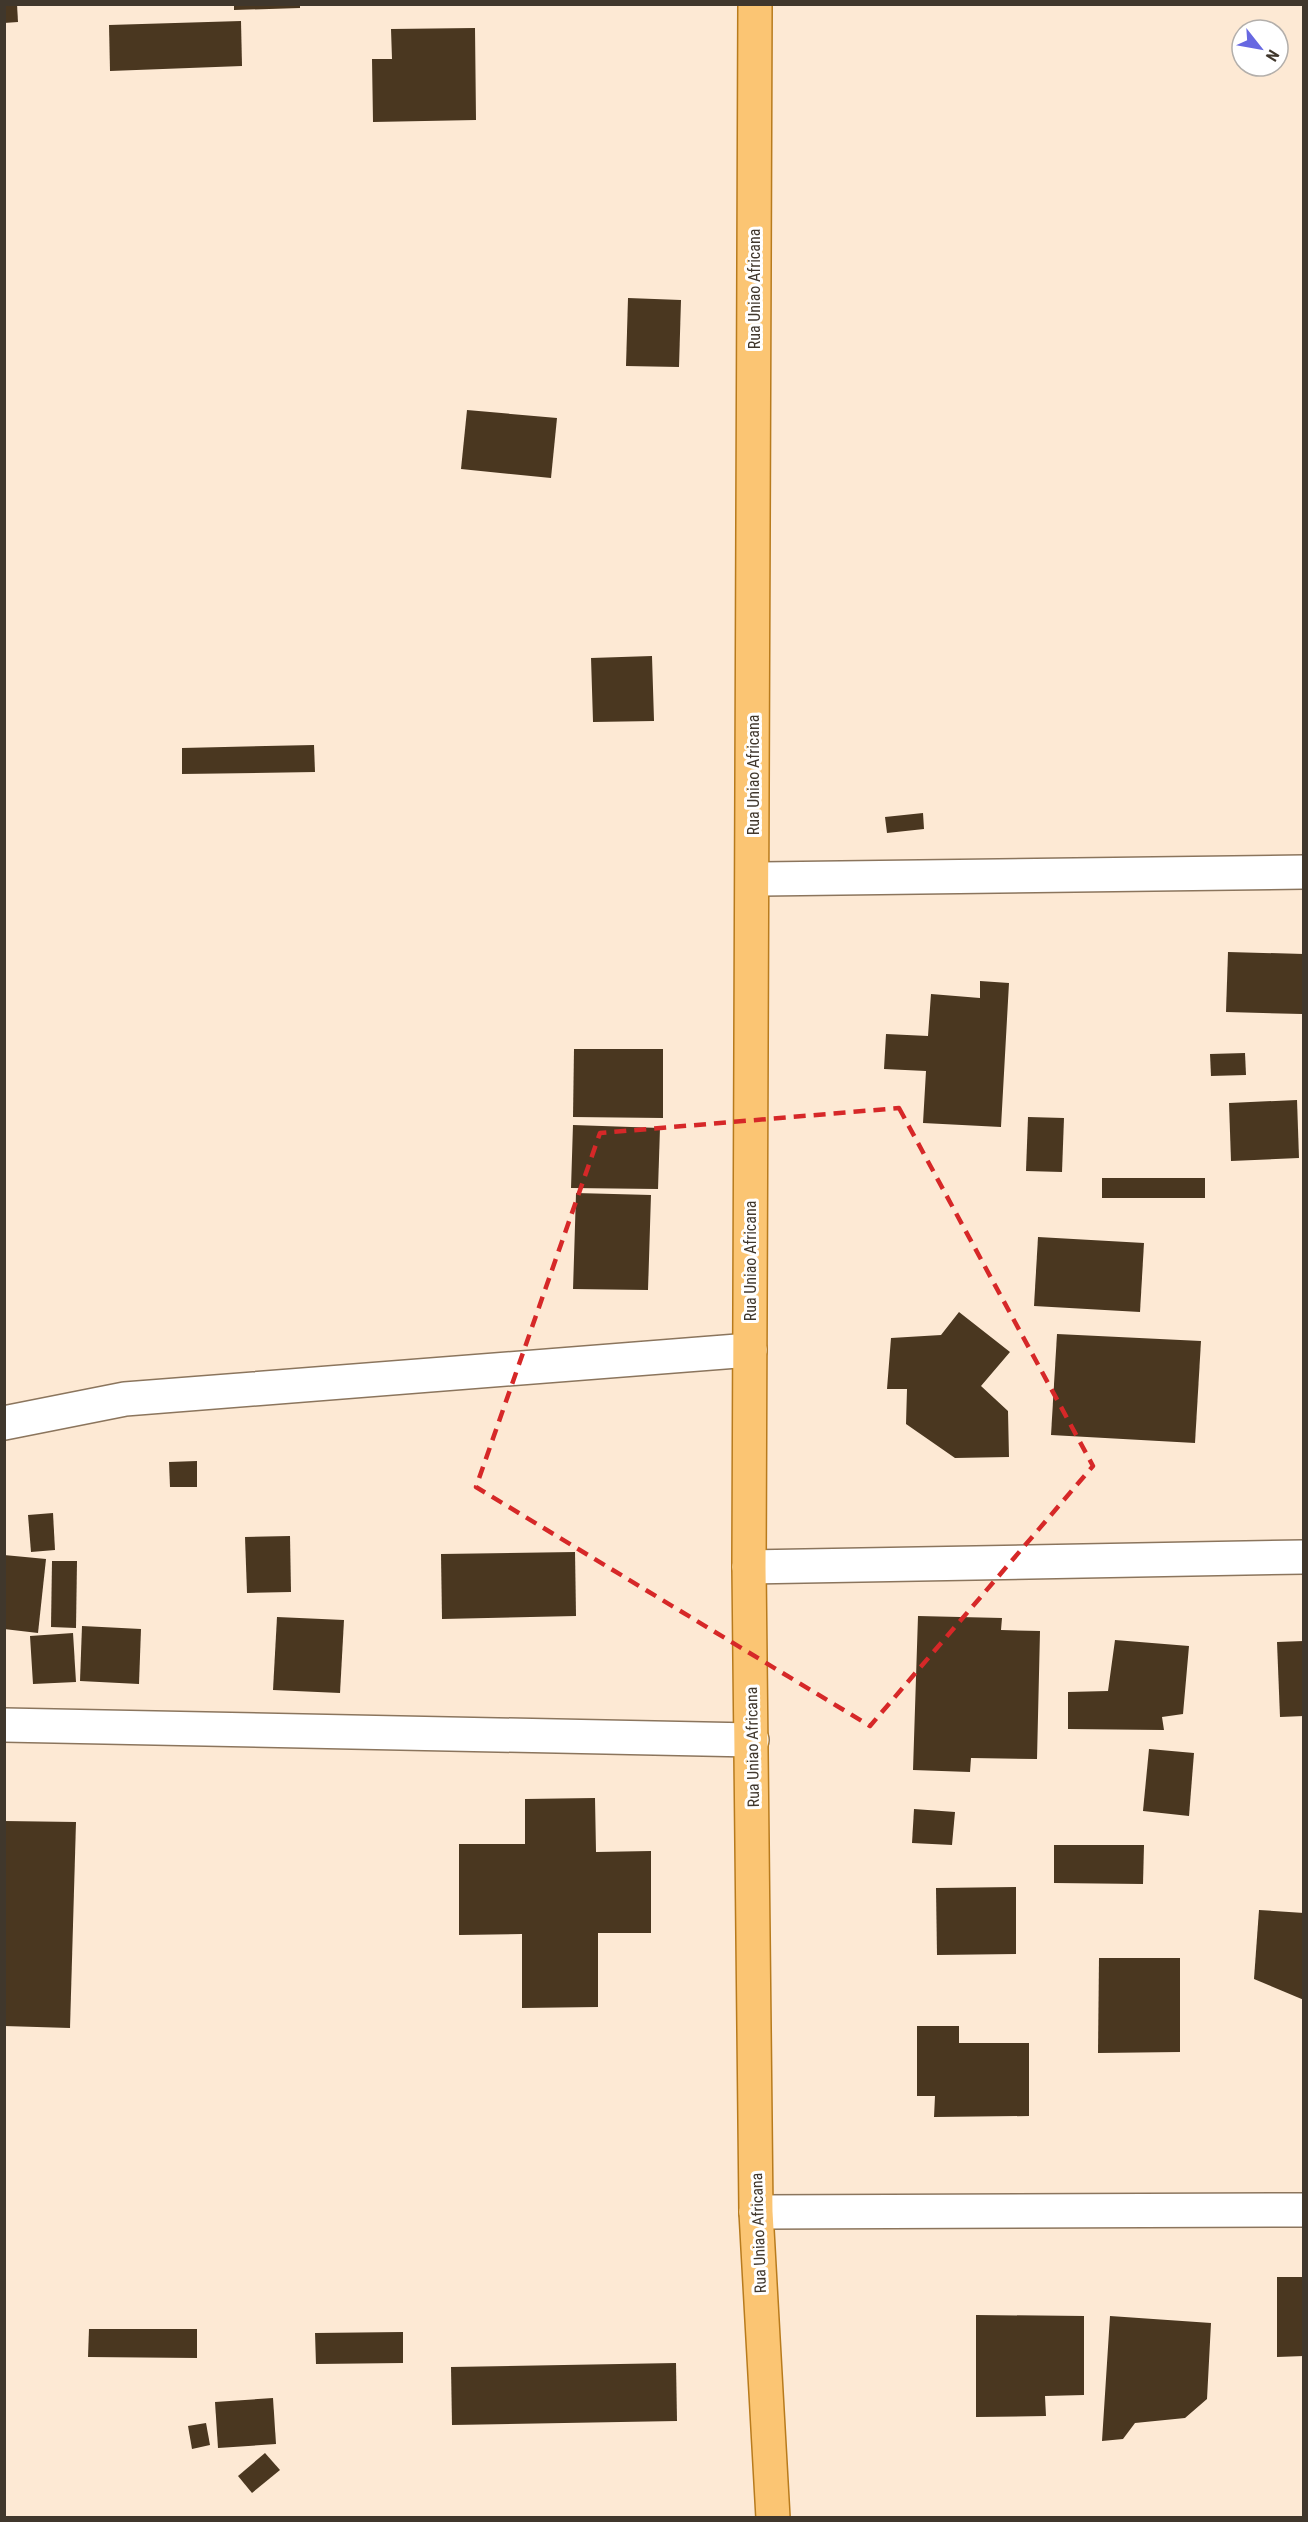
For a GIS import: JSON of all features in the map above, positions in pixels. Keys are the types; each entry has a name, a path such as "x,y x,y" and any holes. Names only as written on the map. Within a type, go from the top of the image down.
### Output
{"main road":[{"name":"Rua Uniao Africana","path":"755,4 749,1567 756,2212 773,2517"}],"street":[{"path":"753,879 1304,872"},
{"path":"4,1423 125,1398 750,1350"},
{"path":"749,1567 1304,1557"},
{"path":"4,1725 752,1740"},
{"path":"756,2212 1304,2210"}],"highlighted area":[{"path":"899,1108 1093,1466 870,1726 476,1487 600,1133"}],"building":[{"path":"4,4 17,4 18,22 4,23"},
{"path":"234,4 300,4 300,8 234,10"},
{"path":"241,21 242,66 110,71 109,25"},
{"path":"475,28 476,120 373,122 372,59 392,59 391,29"},
{"path":"628,298 681,300 679,367 626,366"},
{"path":"467,410 557,418 551,478 461,469"},
{"path":"652,656 654,721 593,722 591,658"},
{"path":"314,745 315,772 182,774 182,748"},
{"path":"923,813 924,829 887,833 885,817"},
{"path":"1228,952 1304,954 1302,1014 1226,1012"},
{"path":"980,981 1009,983 1001,1127 923,1123 926,1071 884,1069 886,1034 928,1036 931,994 980,998"},
{"path":"574,1049 663,1049 663,1118 573,1117"},
{"path":"1245,1053 1246,1075 1211,1076 1210,1054"},
{"path":"1297,1100 1299,1158 1231,1161 1229,1103"},
{"path":"1028,1117 1064,1118 1062,1172 1026,1171"},
{"path":"573,1125 660,1128 658,1189 571,1188"},
{"path":"1102,1178 1205,1178 1205,1198 1102,1198"},
{"path":"576,1193 651,1195 648,1290 573,1289"},
{"path":"1038,1237 1144,1243 1140,1312 1034,1306"},
{"path":"959,1312 1010,1352 981,1386 1008,1411 1009,1457 955,1458 906,1424 907,1389 887,1389 891,1338 941,1335"},
{"path":"1057,1334 1201,1341 1195,1443 1051,1435"},
{"path":"197,1461 197,1487 170,1487 169,1462"},
{"path":"53,1513 55,1550 31,1552 28,1515"},
{"path":"290,1536 291,1592 247,1593 245,1537"},
{"path":"575,1552 576,1616 442,1619 441,1554"},
{"path":"4,1555 46,1559 38,1633 4,1629"},
{"path":"52,1561 77,1561 76,1628 51,1627"},
{"path":"918,1616 1002,1618 1001,1630 1040,1631 1037,1759 971,1758 970,1772 913,1770"},
{"path":"277,1617 344,1620 340,1693 273,1690"},
{"path":"82,1626 141,1629 139,1684 80,1681"},
{"path":"73,1633 76,1682 33,1684 30,1636"},
{"path":"1115,1640 1189,1646 1183,1714 1162,1717 1164,1730 1068,1729 1068,1692 1108,1691"},
{"path":"1304,1641 1304,1716 1280,1717 1277,1642"},
{"path":"1149,1749 1194,1753 1189,1816 1143,1811"},
{"path":"595,1798 596,1852 651,1851 651,1933 598,1933 598,2007 522,2008 522,1934 459,1935 459,1844 525,1844 525,1799"},
{"path":"914,1809 955,1812 952,1845 912,1843"},
{"path":"4,1821 76,1822 70,2028 4,2026"},
{"path":"1054,1845 1144,1845 1143,1884 1054,1883"},
{"path":"1016,1887 1016,1954 937,1955 936,1888"},
{"path":"1259,1910 1304,1913 1304,2000 1254,1979"},
{"path":"1099,1958 1180,1958 1180,2052 1098,2053"},
{"path":"917,2026 959,2026 959,2043 1029,2043 1029,2116 934,2117 935,2096 917,2096"},
{"path":"1277,2277 1304,2277 1304,2356 1277,2357"},
{"path":"976,2315 1084,2316 1084,2395 1045,2396 1046,2416 976,2417"},
{"path":"1110,2316 1211,2323 1207,2399 1185,2418 1135,2423 1123,2439 1102,2441"},
{"path":"89,2329 197,2329 197,2358 88,2357"},
{"path":"403,2332 403,2363 316,2364 315,2333"},
{"path":"676,2363 677,2421 452,2425 451,2367"},
{"path":"273,2398 276,2444 218,2448 215,2402"},
{"path":"206,2423 210,2445 192,2449 188,2426"},
{"path":"265,2453 280,2470 252,2493 238,2476"}]}
